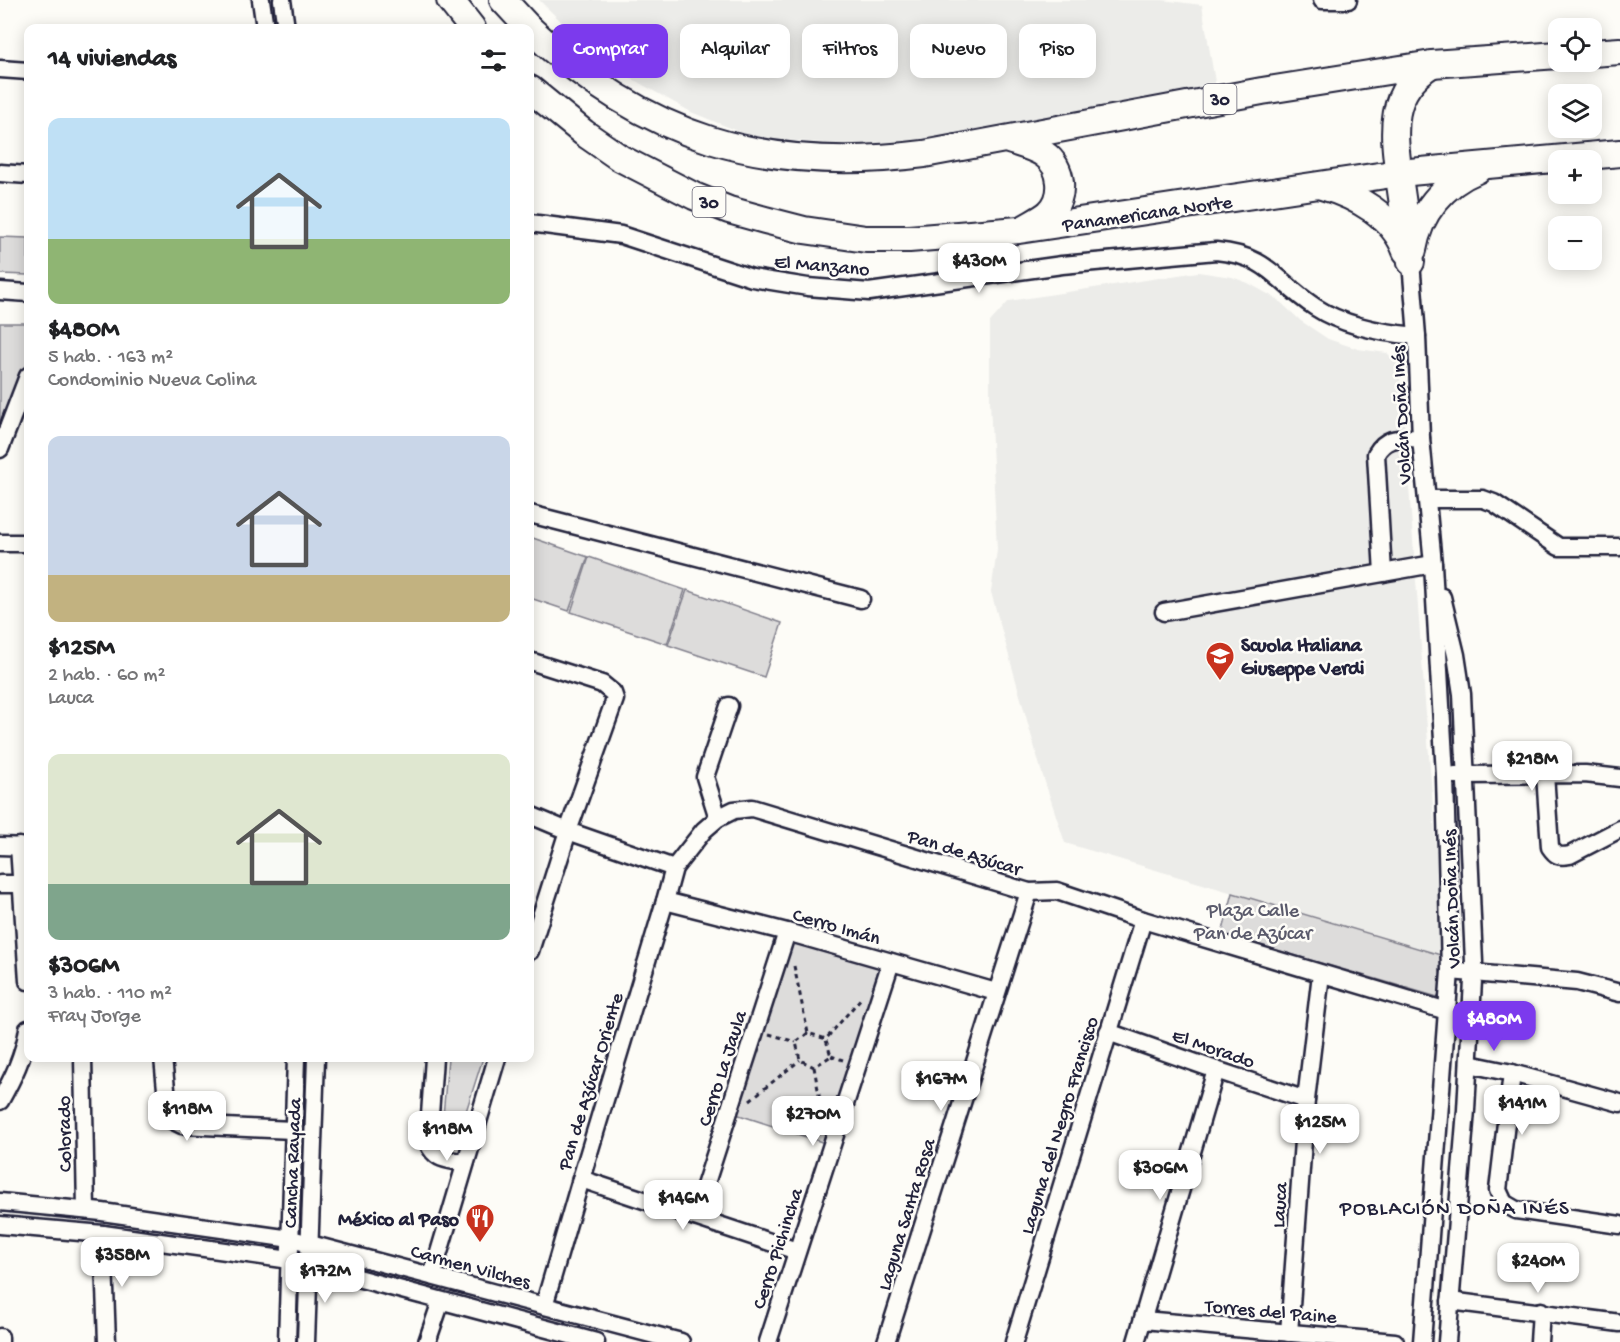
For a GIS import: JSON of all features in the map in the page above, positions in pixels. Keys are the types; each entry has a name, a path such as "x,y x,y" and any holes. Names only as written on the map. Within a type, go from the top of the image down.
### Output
{"highway":[{"path":"450,0 469,24"},
{"name":"30","path":"534,30 578,70 632,107 688,133 736,148 778,156 822,160 863,160 924,154 1009,140 1262,91 1432,64 1548,56"},
{"path":"1602,52 1620,51"},
{"path":"1411,262 1394,145 1397,108 1411,82 1432,64"},
{"name":"Panamericana Norte","path":"534,92 584,133 620,158 694,196 747,215 804,230 866,239 909,239 1019,230 1399,173 1620,153"},
{"path":"1009,140 1044,153 1055,166 1060,181 1059,197 1051,211 1019,230"},
{"path":"1411,262 1417,232 1438,196 1461,178 1495,164"},
{"path":"1322,186 1356,199 1385,220 1401,237 1411,262"}],"street":[{"path":"261,0 264,24"},
{"path":"282,0 285,24"},
{"path":"1322,0 1348,0"},
{"path":"0,69 24,71"},
{"path":"0,172 24,175"},
{"name":"El Manzano","path":"534,223 621,235 752,278 849,291 869,291 1062,265 1216,251 1228,252 1268,267 1315,307 1336,317 1381,332 1417,336"},
{"name":"Volcán Doña Inés","path":"1411,262 1421,438 1433,564 1445,776 1450,971 1422,1342"},
{"path":"0,291 24,292"},
{"path":"0,450 24,387"},
{"path":"1383,573 1376,454 1381,444 1388,440 1421,438"},
{"path":"1427,499 1483,499 1494,503 1559,548 1620,547"},
{"path":"534,515 861,599"},
{"path":"0,543 24,543"},
{"path":"1164,612 1433,564"},
{"name":"Volcán Doña Inés","path":"1433,564 1456,655 1462,693 1474,973 1448,1342"},
{"path":"534,664 602,684 613,693 615,699 534,927"},
{"path":"718,818 705,777 729,706"},
{"path":"1545,774 1550,847 1555,855 1570,855 1620,829"},
{"path":"1445,776 1585,774 1620,778"},
{"name":"Pan de Azúcar","path":"674,868 704,830 718,818 734,810 752,808 1029,892 1057,891 1143,920 1447,1011"},
{"path":"534,817 674,868"},
{"path":"0,846 24,847 22,884 24,916"},
{"name":"Pan de Azúcar Oriente","path":"544,1306 674,868"},
{"path":"0,884 22,884"},
{"name":"Laguna Santa Rosa","path":"886,1342 1029,892"},
{"name":"Cerro Imán","path":"665,901 786,932 996,992"},
{"name":"Laguna del Negro Francisco","path":"1014,1342 1143,920"},
{"name":"Cerro La Jaula","path":"695,1217 786,932"},
{"name":"Cerro Pichincha","path":"768,1342 891,962"},
{"path":"1450,971 1577,982 1620,993"},
{"name":"Lauca","path":"1289,1333 1306,1100 1321,974"},
{"path":"1603,989 1620,977"},
{"name":"El Morado","path":"1108,1032 1306,1100"},
{"path":"0,1101 16,1073 24,1051"},
{"name":"Colorado","path":"83,1062 86,1210"},
{"path":"163,1062 168,1110 172,1120 182,1125 293,1130"},
{"name":"Cancha Rayada","path":"287,1342 296,1062"},
{"name":"Cancha Rayada","path":"306,1342 316,1062"},
{"path":"434,1062 428,1143 433,1153 440,1158 465,1163"},
{"path":"432,1276 496,1062"},
{"path":"1469,1064 1512,1073 1620,1103"},
{"path":"1136,1342 1216,1070"},
{"path":"1512,1073 1498,1190 1504,1203 1516,1210 1620,1225"},
{"path":"581,1179 797,1251"},
{"name":"Carmen Vilches","path":"0,1202 86,1210 291,1239 681,1342"},
{"path":"0,1225 103,1234 290,1260 441,1300 550,1336 596,1342"},
{"path":"103,1234 107,1342"},
{"path":"427,1342 441,1300"},
{"path":"1450,1301 1620,1323"},
{"path":"1539,1342 1541,1311"},
{"name":"Torres del Paine","path":"1143,1320 1395,1342"},
{"path":"0,1337 0,1342"}],"path":[{"path":"794,966 808,1033"},
{"path":"826,1039 862,996"},
{"path":"755,1029 796,1042"},
{"path":"796,1042 808,1033"},
{"path":"808,1033 826,1039"},
{"path":"814,1067 831,1056 826,1039"},
{"path":"796,1042 800,1060"},
{"path":"800,1060 814,1067"},
{"path":"727,1118 800,1060"},
{"path":"814,1067 824,1120"}],"shaded area":[{"path":"539,0 1162,0 1202,5 1216,88 895,148 755,138 691,112 631,78 668,78 668,24 564,24"},
{"name":"Scuola Italiana Giuseppe Verdi","path":"1198,272 1232,277 1248,283 1277,299 1301,321 1328,339 1358,349 1387,353 1398,363 1444,956 1065,843 1041,770 991,592 997,550 990,402 990,322 1009,301"}],"green space":[{"path":"0,237 24,238 24,275 0,274"},
{"path":"0,323 24,323 24,379 0,439"},
{"path":"534,538 588,557 569,611 534,599"},
{"path":"589,557 685,590 667,644 571,612"},
{"path":"687,590 782,623 764,677 668,645"},
{"name":"Plaza Calle Pan de Azúcar","path":"1233,893 1444,956 1441,998 1222,934"},
{"path":"791,941 882,967 825,1143 736,1114"},
{"path":"448,1062 482,1062 456,1143 441,1140"}],"place":[{"name":"Scuola Italiana Giuseppe Verdi","path":"1220,682"},
{"name":"México al Paso","path":"480,1244"}],"district":[{"name":"POBLACIÓN DOÑA INÉS","path":"1455,1207"}]}
